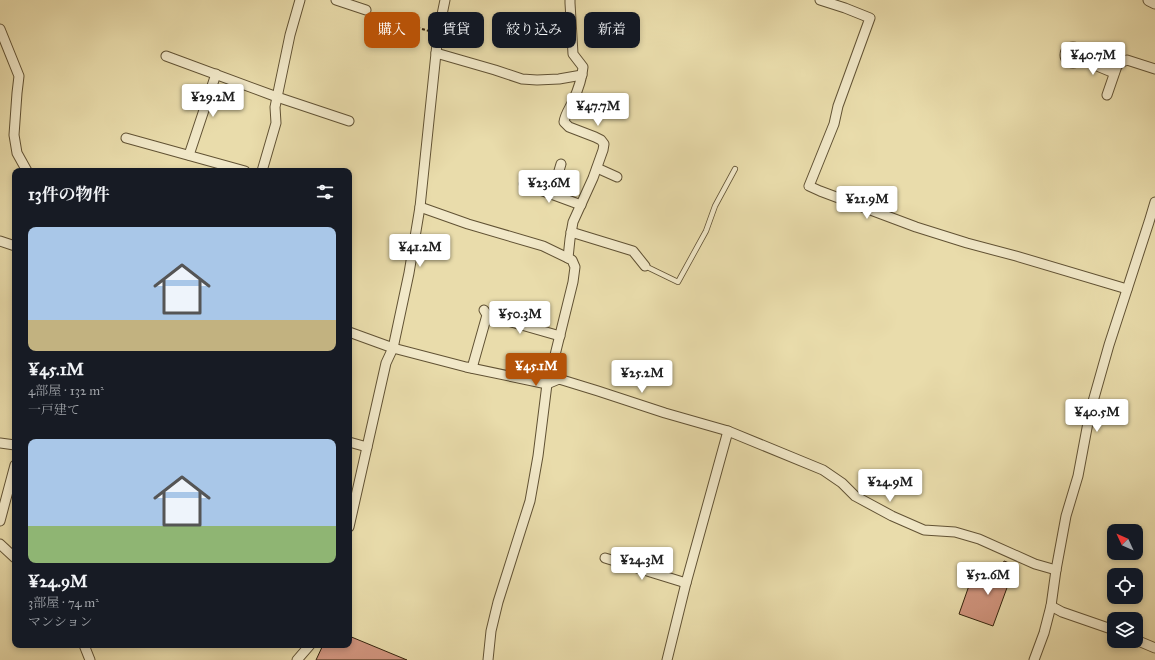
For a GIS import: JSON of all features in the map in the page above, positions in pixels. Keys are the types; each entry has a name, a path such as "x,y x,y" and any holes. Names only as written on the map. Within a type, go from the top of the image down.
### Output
{"street":[{"path":"263,168 276,123 275,107 290,35 300,0"},
{"path":"336,0 366,10"},
{"path":"443,12 445,0"},
{"path":"568,258 573,222 582,205 597,168 604,144 595,137 569,127 564,122 574,99 584,67 573,54 570,0"},
{"path":"820,0 870,18 838,106 834,124 809,186 916,227 1127,289"},
{"path":"1149,0 1155,3"},
{"path":"0,29 19,76 14,135 17,153 25,168"},
{"path":"352,502 367,447 386,363 393,348 409,273 420,207 437,48"},
{"path":"436,53 522,79 559,79 582,75"},
{"path":"166,56 277,97 349,121"},
{"path":"1080,59 1114,73"},
{"path":"1107,95 1114,73 1120,63 1127,60 1155,69"},
{"path":"189,155 216,74"},
{"path":"126,138 234,168"},
{"path":"552,194 562,164"},
{"path":"597,168 617,177"},
{"path":"524,184 582,205"},
{"path":"1034,660 1044,633 1051,606 1066,516 1078,476 1090,412 1109,345 1155,202"},
{"path":"420,207 468,224 543,246 572,260 575,267 573,282 554,359 553,370 547,384 538,456 530,501 498,602 491,631 488,660"},
{"path":"571,232 632,251 644,266"},
{"path":"0,241 12,245"},
{"path":"472,368 485,312 560,336"},
{"path":"352,333 393,348 472,368 547,384 559,380 598,390 665,413 728,431 823,470 842,483 855,496 892,516 924,530 955,532 979,539 1035,564 1056,570"},
{"path":"667,660 686,583 728,431"},
{"path":"0,443 12,444"},
{"path":"352,443 367,447"},
{"path":"0,521 12,476"},
{"path":"0,544 12,555"},
{"path":"605,558 686,583"},
{"path":"1051,606 1062,612 1107,628"},
{"path":"1143,643 1155,648"},
{"path":"85,648 90,660"},
{"path":"297,660 307,648"}],"lane":[{"path":"644,266 678,282 706,231 715,206 735,169"}],"path":[{"path":"366,10 370,14 428,31"}],"building":[{"path":"1004,561 1017,566 1010,586 1008,585 993,626 959,614 971,580 979,583 980,579 995,584"},
{"path":"352,637 407,660 316,660 322,648 352,648"}]}
